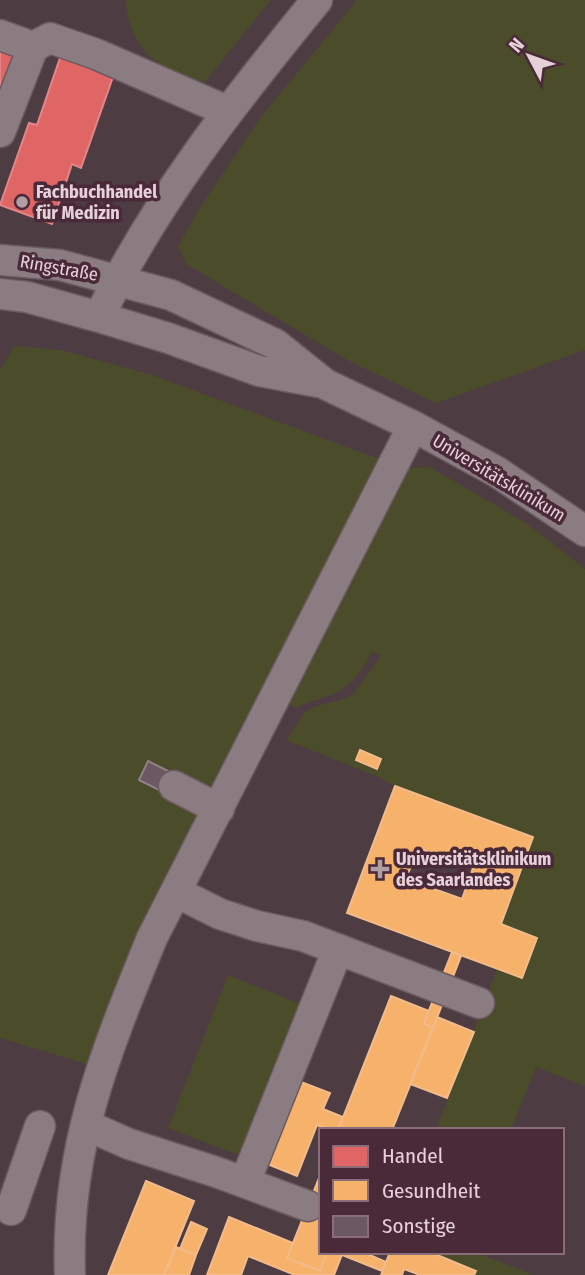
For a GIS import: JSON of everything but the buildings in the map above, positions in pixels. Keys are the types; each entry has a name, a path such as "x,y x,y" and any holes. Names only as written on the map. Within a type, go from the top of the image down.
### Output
{"street":[{"path":"99,317 117,279 227,111 317,0"},
{"path":"0,34 33,47"},
{"path":"0,132 33,47 50,38 227,111"},
{"name":"Ringstraße","path":"0,260 60,265 171,295 275,344 325,384"},
{"name":"Ringstraße","path":"0,295 27,297 168,338 259,371 325,384"},
{"name":"Universitätsklinikum","path":"325,384 413,426 579,516"},
{"path":"70,1275 69,1219 74,1179 101,1068 118,1020 152,938 413,426"},
{"path":"174,786 219,809"},
{"path":"176,892 220,914 257,926 303,936 478,1003"},
{"path":"245,1182 338,949"},
{"path":"86,1125 129,1144 308,1206"},
{"path":"11,1210 40,1126"}],"green space":[{"path":"126,0 271,0 204,83 160,64 143,49 131,27"},
{"path":"357,0 585,0 585,350 436,403 351,362 186,264 178,246 201,206 260,118"},
{"path":"14,346 61,350 152,375 382,460 90,1065 0,1038 0,370"},
{"path":"430,467 529,525 585,569 585,1086 536,1067 512,1128 437,1128 497,969 522,978 537,938 501,924 533,837 395,786 286,740 305,712 354,693 381,656 372,651 354,679 334,694 296,708 283,700 405,468"},
{"path":"228,975 311,1008 251,1160 168,1128"},
{"path":"435,1254 479,1254 534,1275 474,1275 476,1270"}],"place":[{"name":"Fachbuchhandel für Medizin","path":"22,202"},
{"name":"Universitätsklinikum des Saarlandes","path":"380,869"}]}
